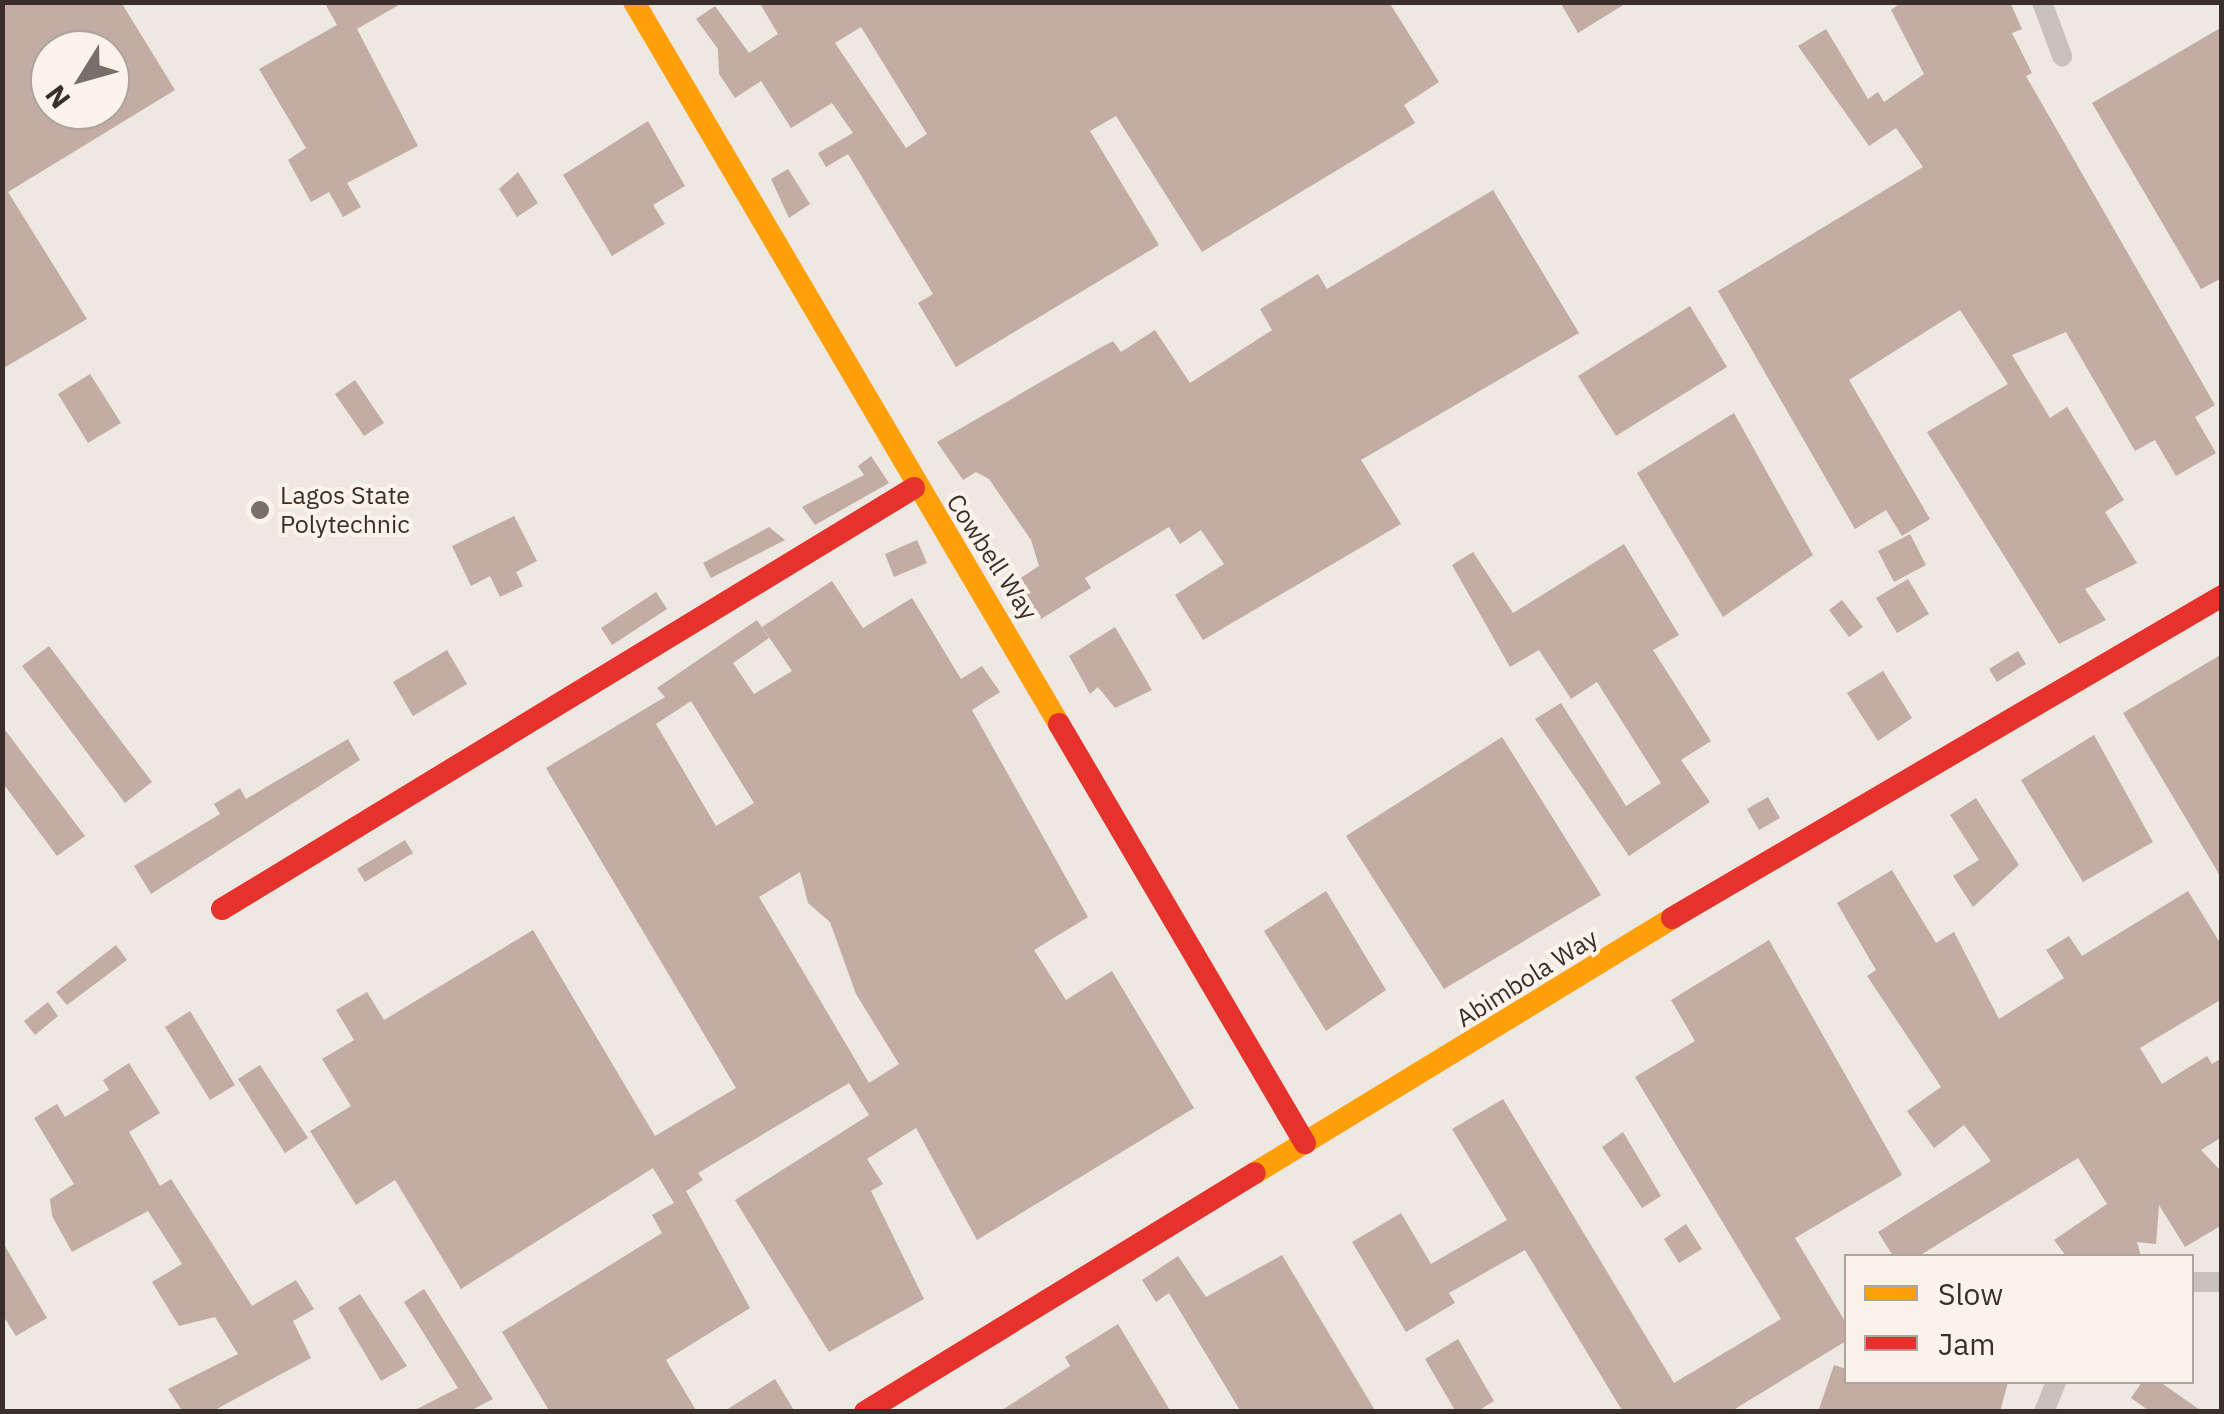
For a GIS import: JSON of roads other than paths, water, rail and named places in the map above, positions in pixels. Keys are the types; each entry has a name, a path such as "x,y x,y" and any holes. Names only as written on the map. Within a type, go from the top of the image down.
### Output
{"street":[{"name":"Cowbell Way","path":"634,2 901,445 914,488 1028,660 1304,1142"},
{"path":"2042,2 2062,56"},
{"path":"222,910 914,488"},
{"name":"Abimbola Way","path":"865,1412 1304,1142 2222,596"},
{"path":"2194,1282 2222,1282"},
{"path":"2044,1412 2055,1384"}],"place":[{"name":"Lagos State Polytechnic","path":"260,510"}]}
